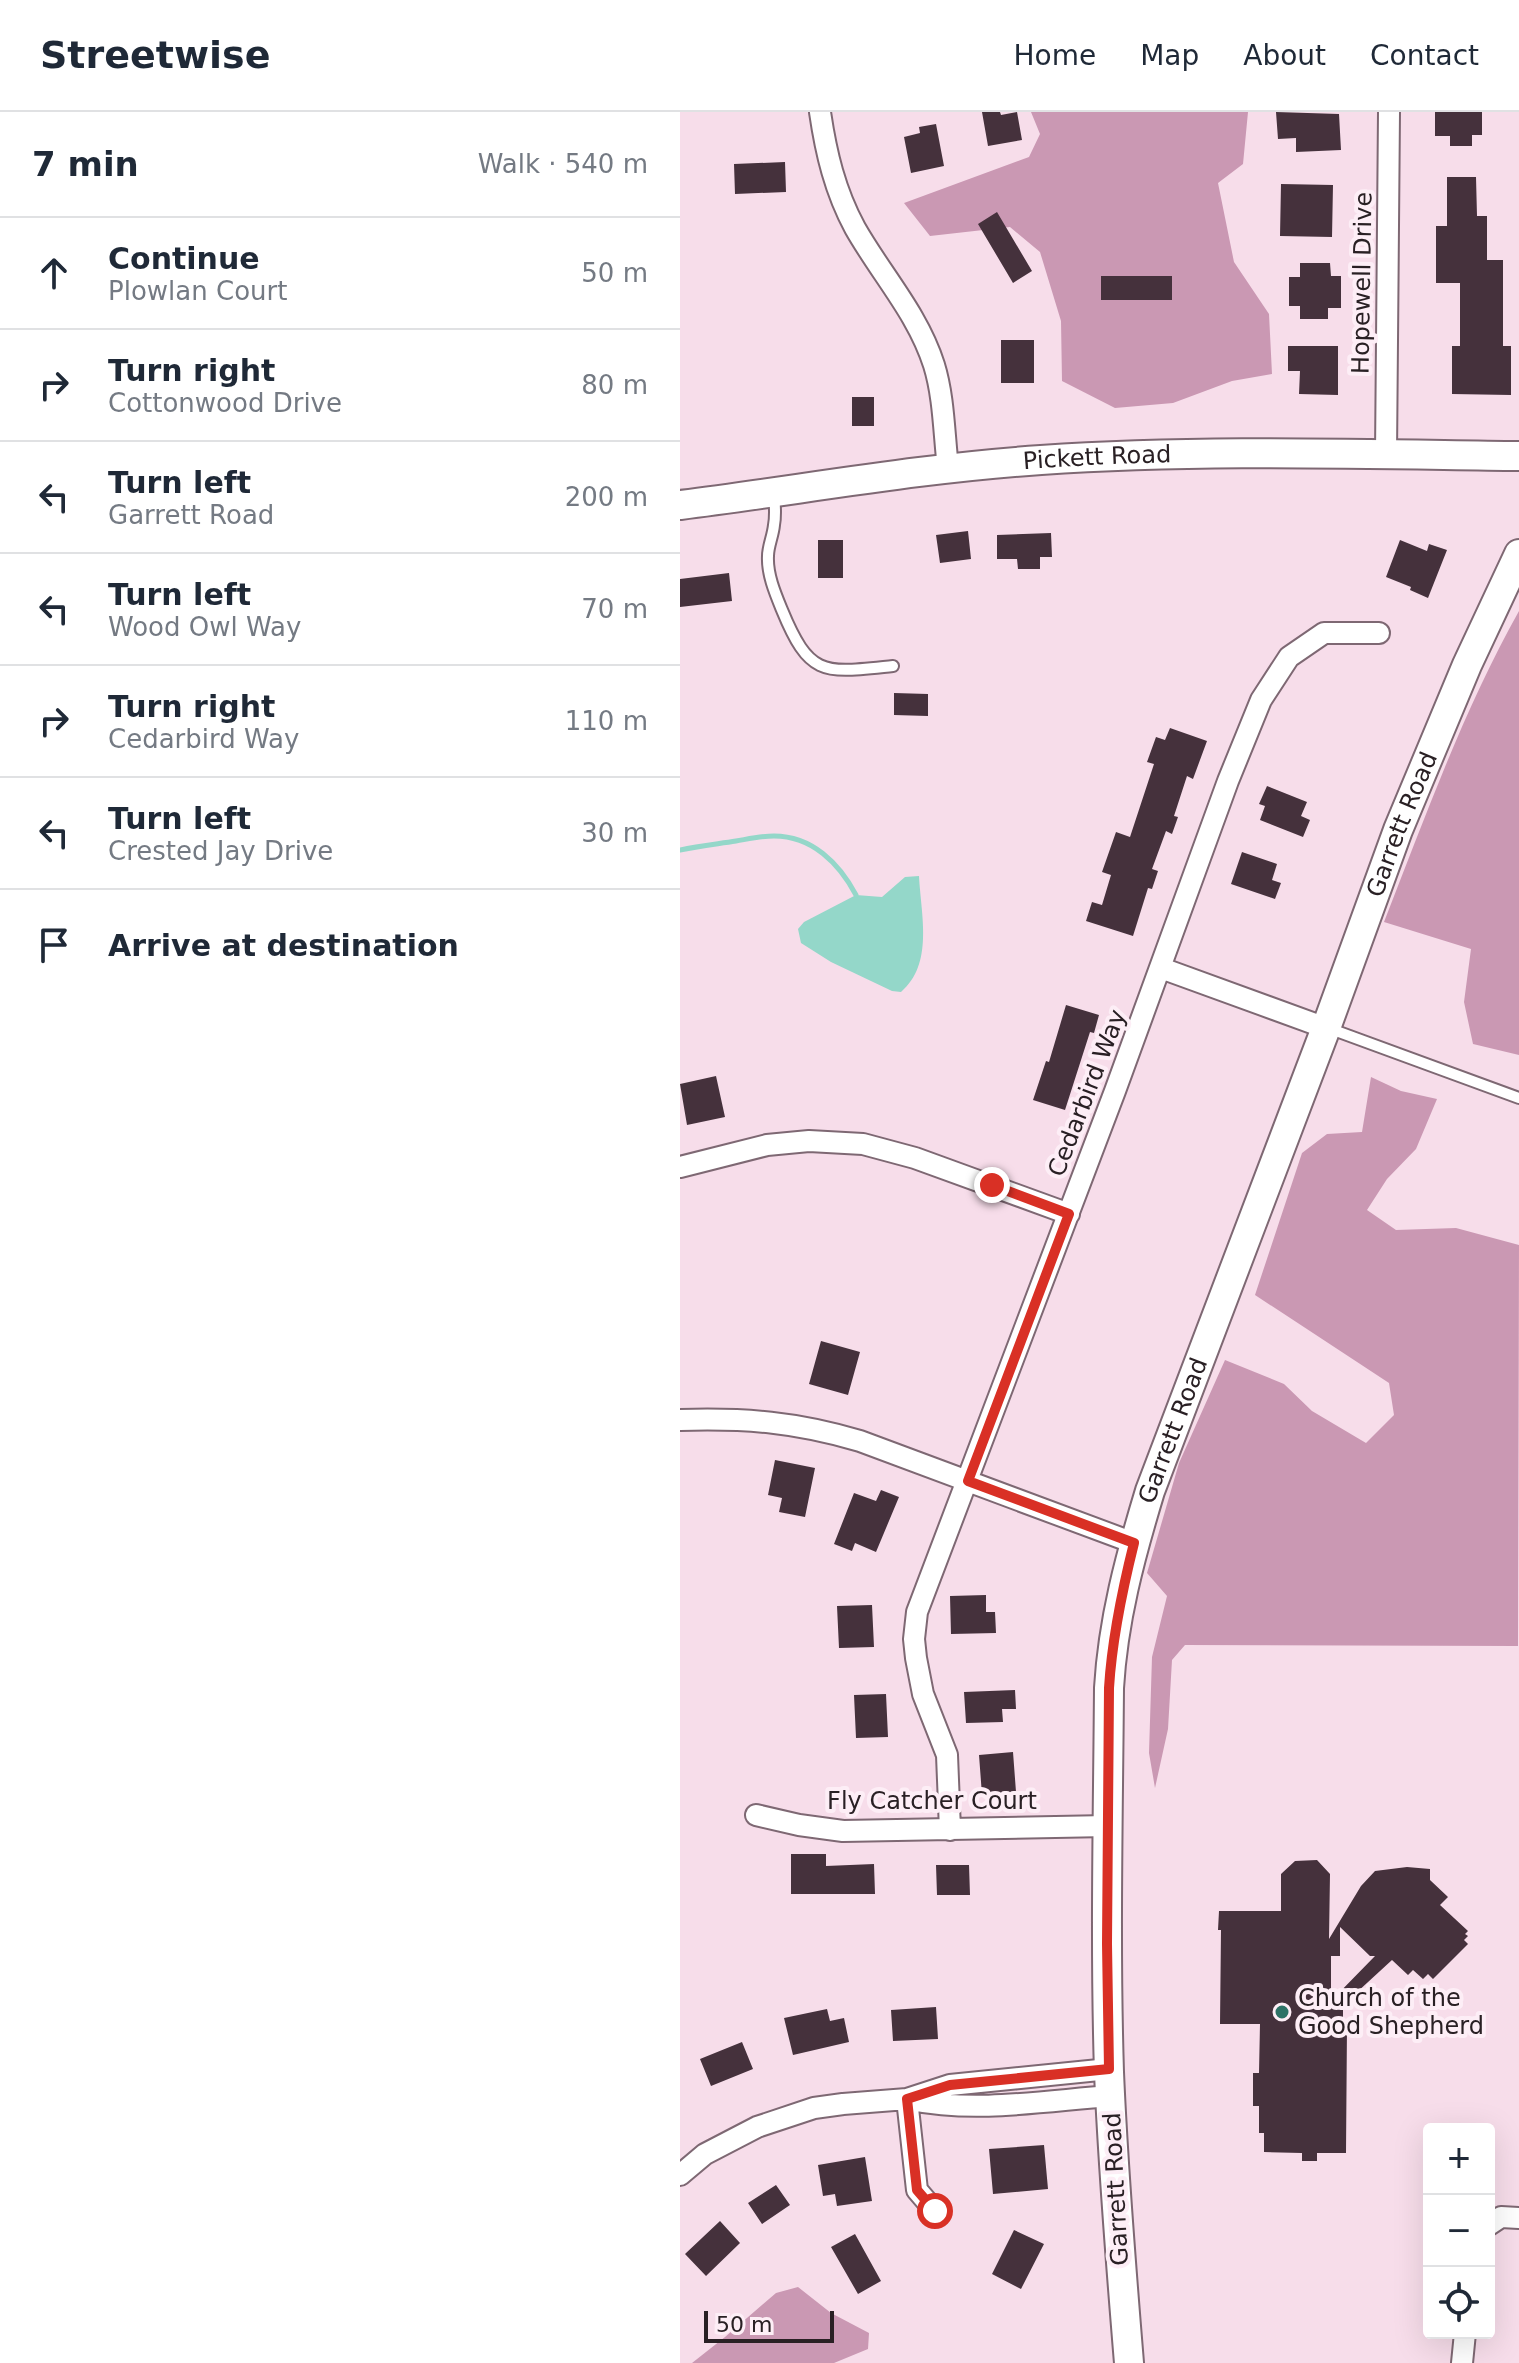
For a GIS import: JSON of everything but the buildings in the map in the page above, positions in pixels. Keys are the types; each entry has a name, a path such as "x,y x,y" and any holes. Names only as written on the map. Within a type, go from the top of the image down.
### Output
{"street":[{"path":"820,112 825,145 844,206 908,309 934,366 948,468"},
{"name":"Hopewell Drive","path":"1386,455 1389,112"},
{"name":"Pickett Road","path":"680,505 948,468 1117,456 1519,456"},
{"name":"Garrett Road","path":"1129,2363 1110,2083 1109,1688 1118,1608 1150,1491 1398,830 1472,654 1519,554"},
{"name":"Cedarbird Way","path":"950,1830 947,1755 923,1694 914,1639 917,1612 1261,700 1289,657 1324,633 1379,633"},
{"path":"1161,968 1326,1028"},
{"path":"680,1167 767,1145 809,1141 863,1144 915,1158 1069,1214"},
{"path":"680,1420 762,1421 822,1430 860,1441 1134,1543"},
{"name":"Fly Catcher Court","path":"756,1815 843,1831 1108,1826"},
{"path":"680,2175 705,2154 757,2127 814,2108 907,2099 950,2085 983,2080 1110,2083"},
{"path":"907,2099 941,2106 986,2106 1110,2083"},
{"path":"907,2099 917,2190 935,2211"},
{"path":"1495,2220 1501,2217 1519,2218"},
{"path":"1462,2363 1464,2339"}],"lane":[{"path":"774,492 775,523 768,557 771,580 802,652 810,661 837,669 893,666"},
{"path":"1326,1028 1519,1098"},
{"path":"983,2080 986,2106"}],"shaded area":[{"path":"1031,112 1248,112 1243,164 1218,183 1234,262 1269,314 1272,374 1232,381 1173,403 1115,408 1062,381 1061,321 1040,252 1010,227 930,236 904,203 1029,157 1040,134"},
{"path":"1519,611 1519,1055 1473,1044 1464,1002 1471,949 1384,922 1463,725"},
{"path":"919,876 922,953 911,981 901,992 892,991 831,962 801,943 798,929 804,922 856,895 882,897 905,877"},
{"path":"1371,1077 1401,1091 1437,1099 1416,1149 1387,1179 1367,1210 1396,1230 1456,1228 1519,1245 1518,1646 1185,1645 1172,1660 1168,1729 1155,1788 1149,1753 1152,1657 1167,1596 1147,1573 1179,1463 1225,1360 1284,1384 1312,1411 1366,1443 1394,1415 1389,1383 1255,1295 1302,1153 1327,1134 1362,1132"},
{"path":"798,2287 831,2313 869,2333 868,2349 834,2363 692,2363 776,2293"}],"waterway":[{"path":"680,850 759,837 788,837 812,846 833,862 856,895"}],"place":[{"name":"Church of the Good Shepherd","path":"1282,2012"}],"route":[{"path":"935,2211 917,2190 907,2099 950,2085 983,2080 1109,2069 1109,1688 1118,1608 1134,1543 968,1481 1069,1214 992,1185"}]}
